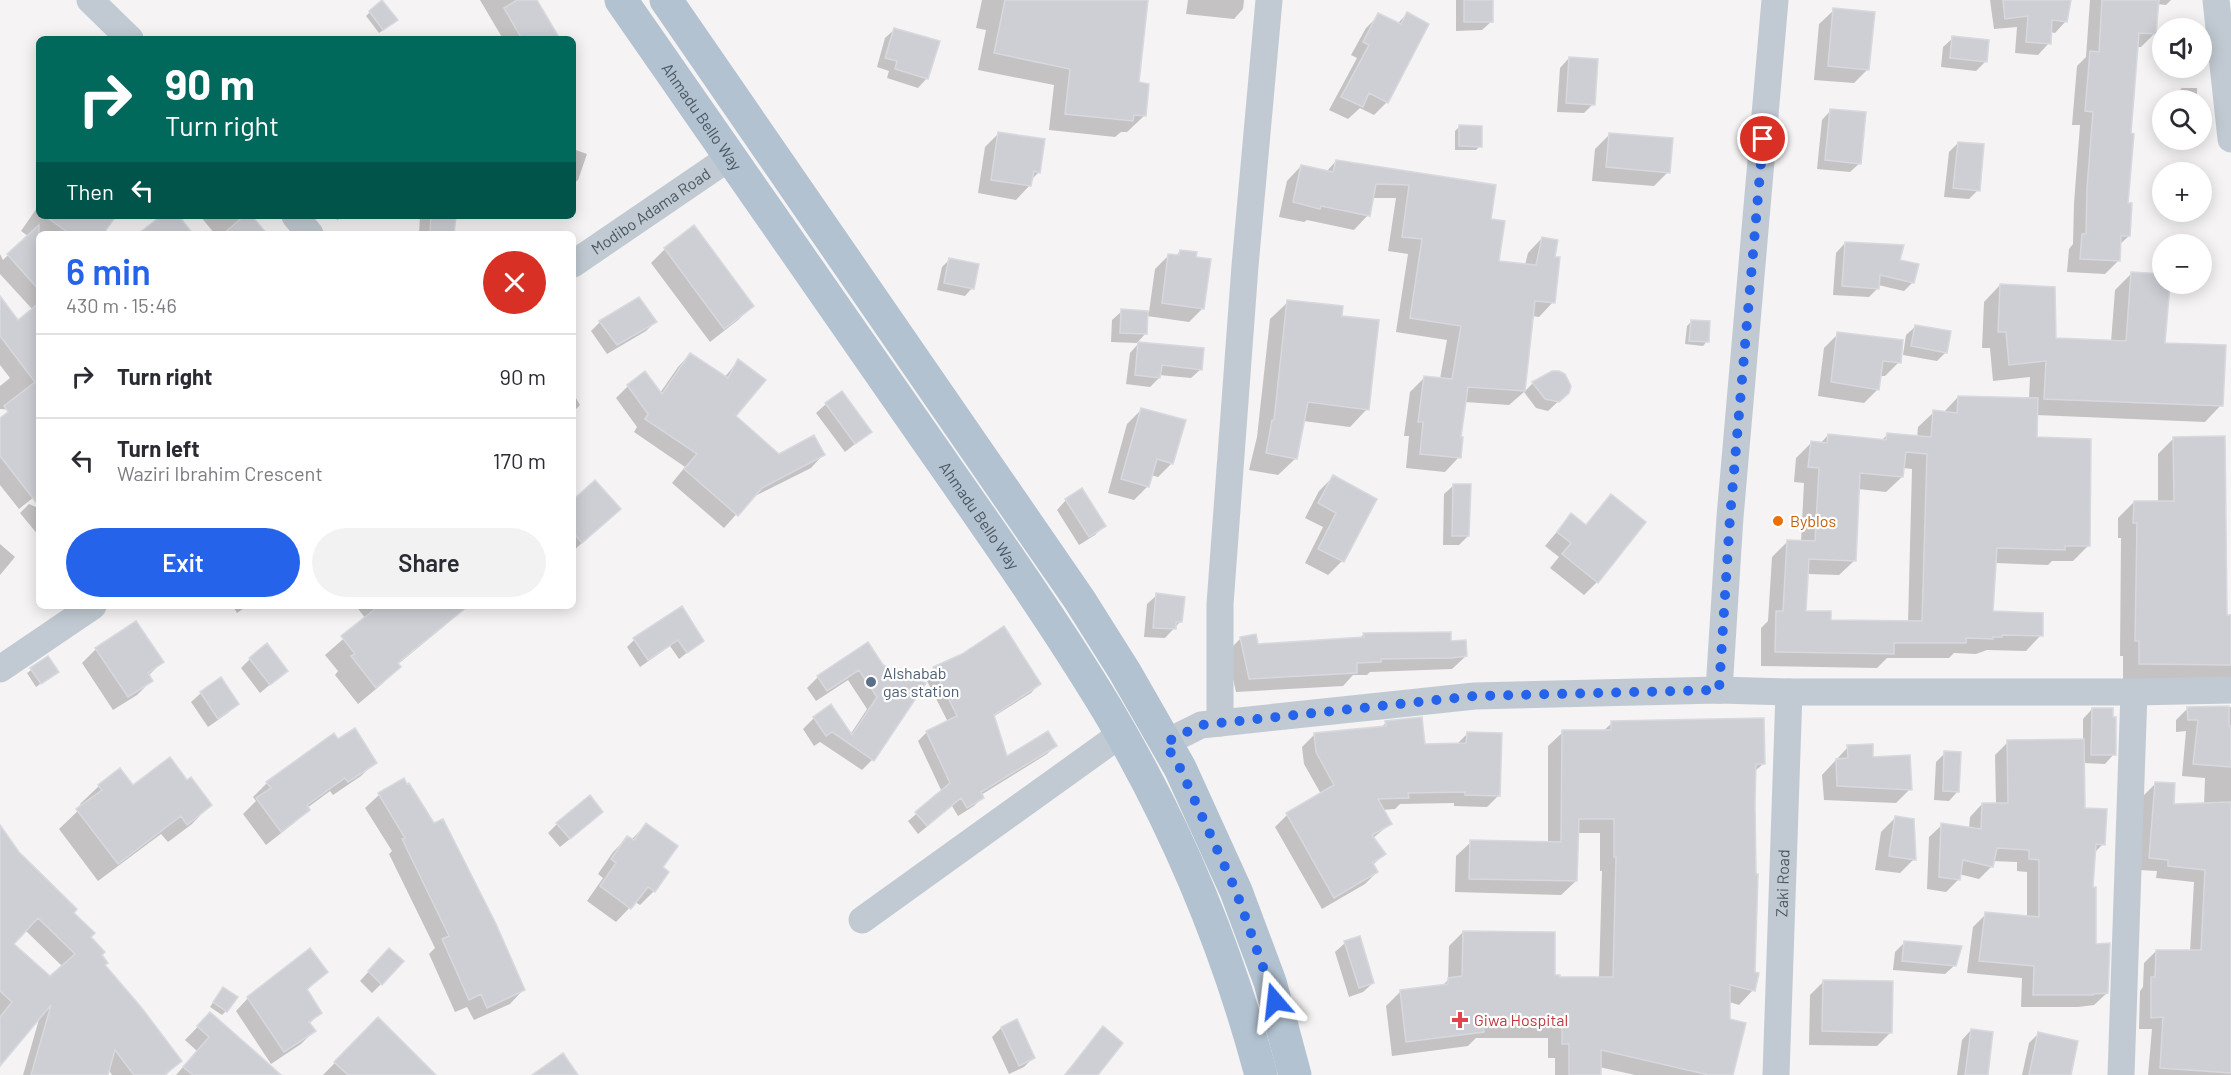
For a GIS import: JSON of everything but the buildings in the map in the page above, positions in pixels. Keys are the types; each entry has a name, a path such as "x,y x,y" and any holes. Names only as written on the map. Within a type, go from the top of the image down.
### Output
{"main road":[{"name":"Ahmadu Bello Way","path":"621,0 993,536 1107,710 1163,813 1209,914 1244,1010 1260,1075"},
{"path":"666,0 1079,599 1125,672 1180,768 1236,891 1270,982 1295,1075"}],"street":[{"path":"90,0 127,36"},
{"path":"1220,723 1220,604 1245,266 1269,0"},
{"path":"1719,690 1730,517 1775,0"},
{"path":"2216,0 2231,139"},
{"name":"Modibo Adama Road","path":"576,262 730,158"},
{"path":"298,219 308,231"},
{"path":"0,669 89,609"},
{"path":"1165,743 1201,725 1475,696 1719,690 1789,692 2231,690"},
{"name":"Zaki Road","path":"1776,1075 1789,692"},
{"path":"2121,1075 2134,692"},
{"path":"862,920 1120,734"}],"place":[{"name":"Byblos","path":"1778,521"},
{"name":"Alshabab gas station","path":"871,682"},
{"name":"Giwa Hospital","path":"1460,1020"}],"route":[{"path":"1275,1001 1236,891 1180,768 1165,743 1201,725 1475,696 1719,690 1730,517 1763,139"}]}
